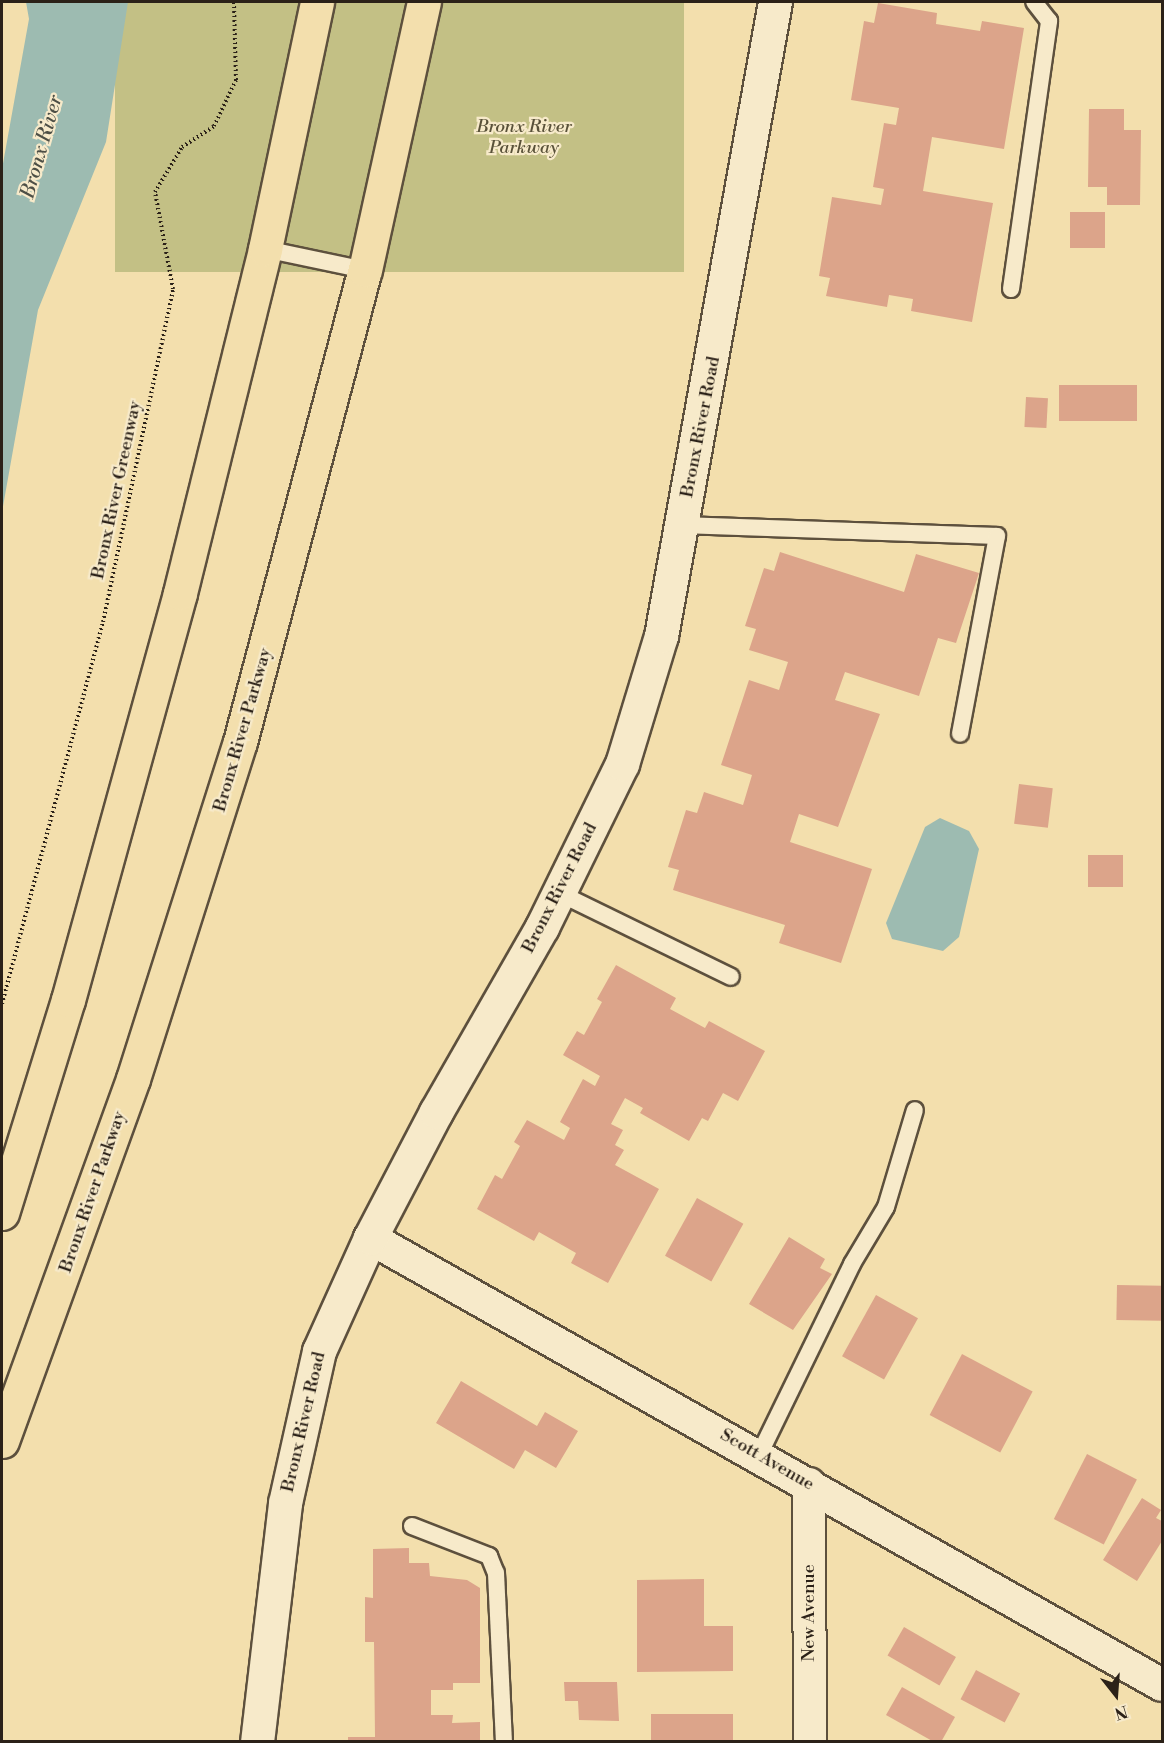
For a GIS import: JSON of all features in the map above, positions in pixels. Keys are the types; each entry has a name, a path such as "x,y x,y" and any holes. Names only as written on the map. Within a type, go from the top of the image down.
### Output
{"highway":[{"path":"2,1213 64,1011 145,728 265,249 317,2"},
{"name":"Bronx River Parkway","path":"2,1441 81,1228 188,911 282,594 365,270 424,2"}],"street":[{"name":"Bronx River Road","path":"257,1742 285,1503 319,1351 370,1238 559,893 622,764 661,636 775,2"},
{"name":"Scott Avenue","path":"370,1238 759,1455 1162,1685"},
{"name":"New Avenue","path":"809,1484 810,1742"}],"lane":[{"path":"1011,289 1049,21 1034,2"},
{"path":"265,249 365,270"},
{"path":"682,525 997,536 960,734"},
{"path":"559,893 731,977"},
{"path":"759,1455 852,1264 886,1207 915,1110"},
{"path":"412,1526 489,1556 496,1573 504,1742"}],"path":[{"name":"Bronx River Greenway","path":"2,1004 103,622 173,289 155,192 182,147 214,126 236,80 234,2"}],"green space":[{"name":"Bronx River Parkway","path":"115,2 684,2 684,272 115,272"}],"water":[{"name":"Bronx River","path":"26,2 128,2 106,142 38,310 2,512 2,169 29,19"},
{"path":"940,818 969,831 979,849 959,937 943,951 892,939 886,923 925,827"}],"building":[{"path":"878,3 937,13 936,24 980,31 982,21 1024,28 1004,149 932,137 923,191 993,203 972,322 911,311 913,299 889,295 887,307 826,296 830,278 819,276 832,197 881,205 884,189 873,187 884,123 896,125 899,108 851,100 864,21 874,23"},
{"path":"1089,109 1124,109 1124,130 1141,130 1140,205 1107,205 1107,187 1088,187"},
{"path":"1070,212 1105,212 1105,248 1070,248"},
{"path":"1059,385 1137,385 1137,421 1059,421"},
{"path":"1026,397 1048,398 1046,428 1024,427"},
{"path":"780,552 904,592 916,554 979,573 956,643 938,638 919,696 845,672 835,700 880,714 838,827 799,814 790,842 872,869 841,963 779,943 785,925 673,890 679,870 668,867 686,810 697,813 704,792 743,805 752,775 721,765 749,680 779,690 788,662 749,650 756,629 745,626 764,568 774,571"},
{"path":"1019,784 1053,788 1048,828 1014,824"},
{"path":"1088,855 1123,855 1123,887 1088,887"},
{"path":"616,965 676,998 670,1009 705,1028 709,1021 765,1051 738,1101 723,1093 708,1121 702,1118 689,1141 640,1113 643,1108 625,1098 611,1124 623,1130 615,1145 624,1150 615,1165 659,1189 608,1283 571,1263 576,1253 539,1232 534,1241 477,1209 495,1175 502,1179 520,1146 514,1142 527,1120 564,1140 570,1128 560,1122 583,1079 595,1086 600,1076 563,1055 577,1031 584,1035 602,1002 597,999"},
{"path":"697,1198 743,1224 711,1281 665,1256"},
{"path":"789,1237 825,1259 820,1268 832,1274 793,1330 749,1304"},
{"path":"1117,1285 1162,1286 1161,1321 1116,1320"},
{"path":"876,1295 918,1318 884,1379 842,1356"},
{"path":"962,1354 1033,1392 1000,1452 930,1415"},
{"path":"461,1381 537,1426 545,1412 578,1431 556,1468 525,1450 514,1469 436,1423"},
{"path":"1087,1454 1137,1479 1104,1544 1054,1519"},
{"path":"1142,1498 1161,1510 1156,1518 1162,1521 1162,1541 1137,1581 1103,1560"},
{"path":"409,1548 409,1563 429,1563 430,1576 467,1580 480,1588 480,1683 453,1683 453,1690 431,1690 431,1715 453,1715 452,1723 480,1722 480,1742 348,1742 348,1737 375,1737 374,1642 365,1642 365,1597 373,1598 373,1549"},
{"path":"704,1579 704,1626 733,1626 733,1671 637,1672 637,1580"},
{"path":"904,1627 956,1657 939,1686 888,1656"},
{"path":"976,1670 1020,1693 1005,1723 961,1699"},
{"path":"564,1682 617,1682 619,1721 579,1720 578,1701 565,1701"},
{"path":"902,1687 955,1717 941,1742 934,1742 886,1715"},
{"path":"651,1714 733,1714 733,1742 651,1742"}]}
